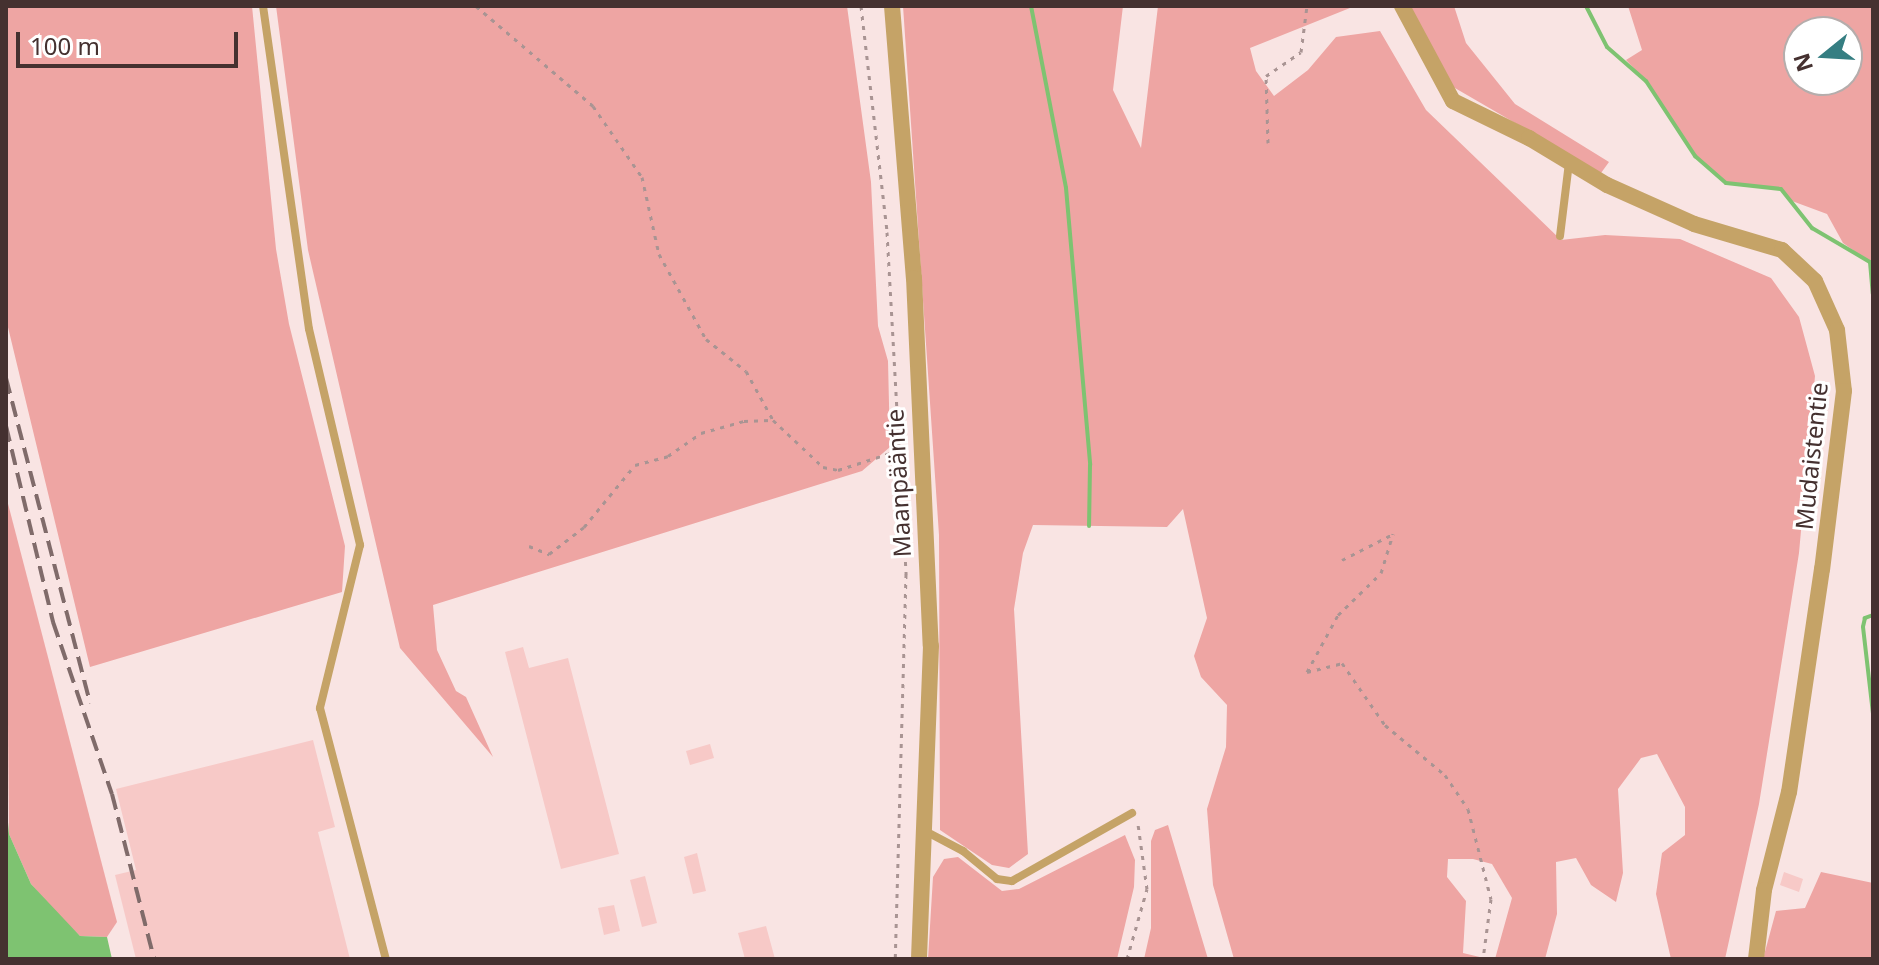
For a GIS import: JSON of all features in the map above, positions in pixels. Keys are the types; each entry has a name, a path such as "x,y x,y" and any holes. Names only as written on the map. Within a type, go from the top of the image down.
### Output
{"street":[{"name":"Maanpääntie","path":"892,6 914,278 931,646 927,832 919,959"},
{"name":"Mudaistentie","path":"1402,6 1453,101 1607,185 1694,224 1782,250 1815,281 1844,358 1844,391 1805,694 1789,792 1764,890 1756,959"}],"lane":[{"path":"263,6 309,329 360,545 326,667 320,708 386,959"},
{"path":"1560,236 1570,163"},
{"path":"927,832 963,851 997,879 1012,881 1132,813"}],"path":[{"path":"476,6 593,106 642,177 659,254 706,339 746,371 773,420 823,467 838,470 897,451"},
{"path":"861,6 887,232 907,655 895,959"},
{"path":"1268,143 1266,76 1301,52 1307,6"},
{"path":"529,546 549,554 584,527 635,465 668,456 701,433 773,420"},
{"path":"1342,560 1393,534 1381,573 1338,615 1307,672 1342,663 1385,725 1445,775 1468,809 1491,899 1483,959"},
{"path":"1127,959 1147,889 1141,831 1132,813"}],"shaded area":[{"path":"6,6 252,6 276,249 289,324 345,546 342,592 90,667 6,319"},
{"path":"276,6 847,6 871,182 878,326 888,361 890,447 862,471 433,605 437,650 456,691 466,697 493,757 400,648 308,250"},
{"path":"903,6 1123,6 1113,90 1141,148 1158,6 1355,6 1250,48 1256,71 1274,96 1308,70 1336,37 1380,31 1426,110 1561,240 1605,235 1680,239 1771,278 1799,317 1815,376 1799,553 1759,804 1725,959 1671,959 1656,894 1662,853 1685,835 1685,807 1657,754 1641,758 1618,789 1623,873 1616,902 1591,885 1576,858 1556,862 1557,914 1545,959 1495,959 1512,898 1492,864 1473,859 1448,859 1447,877 1466,901 1463,953 1488,959 1234,959 1213,885 1207,809 1226,747 1227,705 1201,677 1194,656 1207,618 1183,509 1167,527 1033,525 1023,553 1014,609 1028,854 1009,868 992,865 940,830 939,535"},
{"path":"1407,6 1454,6 1466,43 1515,104 1609,162 1601,173 1448,84"},
{"path":"1628,6 1873,6 1873,294 1870,262 1843,243 1827,214 1792,201 1781,189 1726,183 1695,156 1646,81 1626,60 1642,50"},
{"path":"6,496 117,922 107,937 80,936 60,917 31,884 9,834"},
{"path":"6,798 9,834 31,884 80,936 107,937 112,959 6,959"},
{"path":"1168,825 1208,959 1144,959 1151,928 1151,841 1155,830"},
{"path":"1125,835 1135,860 1134,887 1117,959 928,959 933,877 944,859 958,857 1002,891 1019,889"},
{"path":"1821,872 1873,883 1873,959 1763,959 1776,911 1805,908"}],"building":[{"path":"523,647 529,668 568,658 619,854 561,869 505,652"},
{"path":"313,740 335,827 318,832 350,959 136,959 115,875 136,870 116,789"},
{"path":"710,744 714,758 690,765 686,751"},
{"path":"697,853 706,891 693,894 684,857"},
{"path":"1784,872 1803,879 1799,892 1780,885"},
{"path":"645,876 657,923 642,927 630,880"},
{"path":"614,905 620,931 604,935 598,908"},
{"path":"766,926 775,959 745,959 738,933"}],"waterway":[{"path":"1031,6 1066,188 1090,465 1089,526"},
{"path":"1586,6 1607,47 1646,81 1695,156 1726,183 1781,189 1812,228 1870,262 1873,294"},
{"path":"1873,615 1865,618 1863,627 1873,714"}],"railway":[{"path":"6,378 90,703"},
{"path":"6,426 53,622 112,794 154,959"}]}
